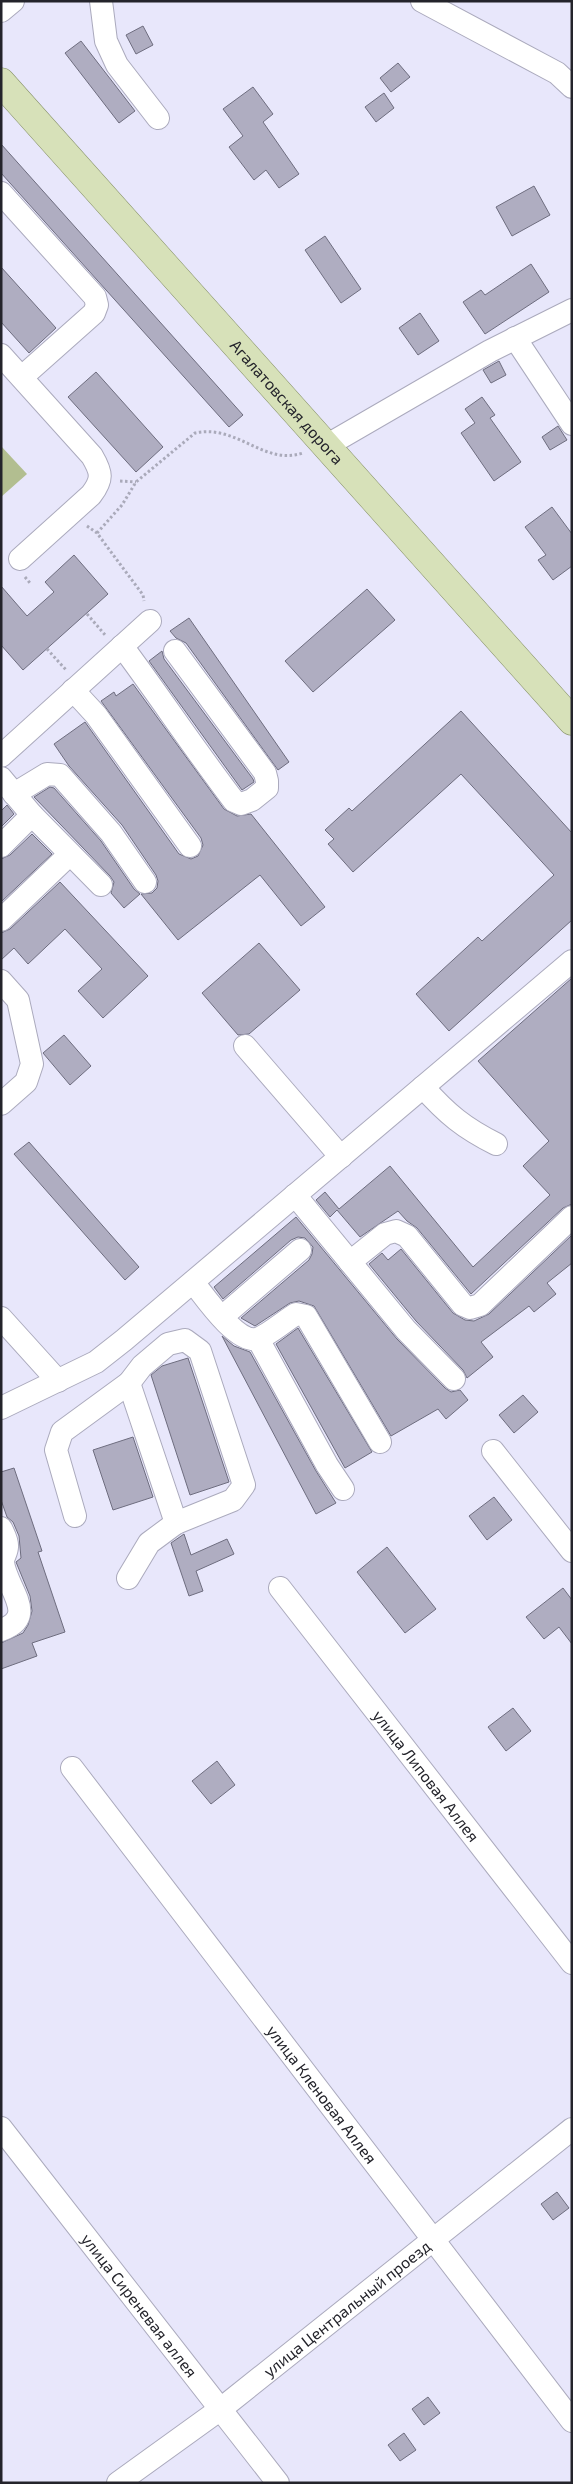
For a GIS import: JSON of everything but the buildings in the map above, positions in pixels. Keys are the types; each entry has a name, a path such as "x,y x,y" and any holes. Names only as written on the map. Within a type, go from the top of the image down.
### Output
{"main road":[{"name":"Агалатовская дорога","path":"1,82 572,721"}],"street":[{"path":"1,11 13,1"},
{"path":"101,1 106,41 117,65 158,118"},
{"path":"422,1 557,73 572,87"},
{"path":"1,193 95,298 97,305 94,313 22,377"},
{"path":"326,446 515,338 572,310"},
{"path":"515,338 572,424"},
{"path":"1,354 92,456 100,469 100,484 91,495 20,559"},
{"path":"1,756 72,683 116,643 150,621"},
{"path":"116,643 169,709 195,750 234,801 241,804 252,800 266,788 265,773 175,650"},
{"path":"72,683 190,846"},
{"path":"101,885 32,816 8,786 47,774 60,775 110,833 145,882"},
{"path":"1,846 32,816"},
{"path":"1,920 70,854"},
{"path":"1,1408 96,1362 572,961"},
{"path":"1,981 18,1000 32,1064 26,1082 1,1104"},
{"path":"245,1046 341,1157"},
{"path":"423,1087 443,1109 468,1130 496,1144"},
{"path":"295,1195 406,1330 454,1379"},
{"path":"350,1262 384,1234 396,1231 407,1236 463,1305 470,1308 480,1305 572,1217"},
{"path":"222,1317 300,1250"},
{"path":"192,1282 234,1331 246,1339 258,1339 296,1314 306,1316 380,1442"},
{"path":"1,1318 58,1381"},
{"path":"148,1320 168,1344"},
{"path":"258,1339 327,1465 343,1489"},
{"path":"75,1516 56,1450 62,1432 129,1383 142,1366 168,1344 186,1340 200,1350 244,1485 233,1500 176,1523 149,1543 128,1578"},
{"path":"129,1383 176,1523"},
{"path":"493,1451 572,1551"},
{"path":"1,1528 8,1546 2,1561 20,1610 19,1620 12,1626 1,1630"},
{"name":"улица Липовая Аллея","path":"280,1588 572,1963"},
{"name":"улица Кленовая Аллея","path":"72,1768 572,2422"},
{"name":"улица Сиреневая аллея","path":"1,2128 222,2408 278,2483"},
{"name":"улица Центральный проезд","path":"118,2483 222,2408 572,2130"}],"path":[{"path":"97,533 122,505 136,482 195,433 208,431 225,433 277,455 294,456 326,446"},
{"path":"70,515 97,533 143,595 144,609 150,621"},
{"path":"87,614 116,643"},
{"path":"47,649 72,683"}],"green space":[{"path":"1,446 27,474 1,497"}]}
